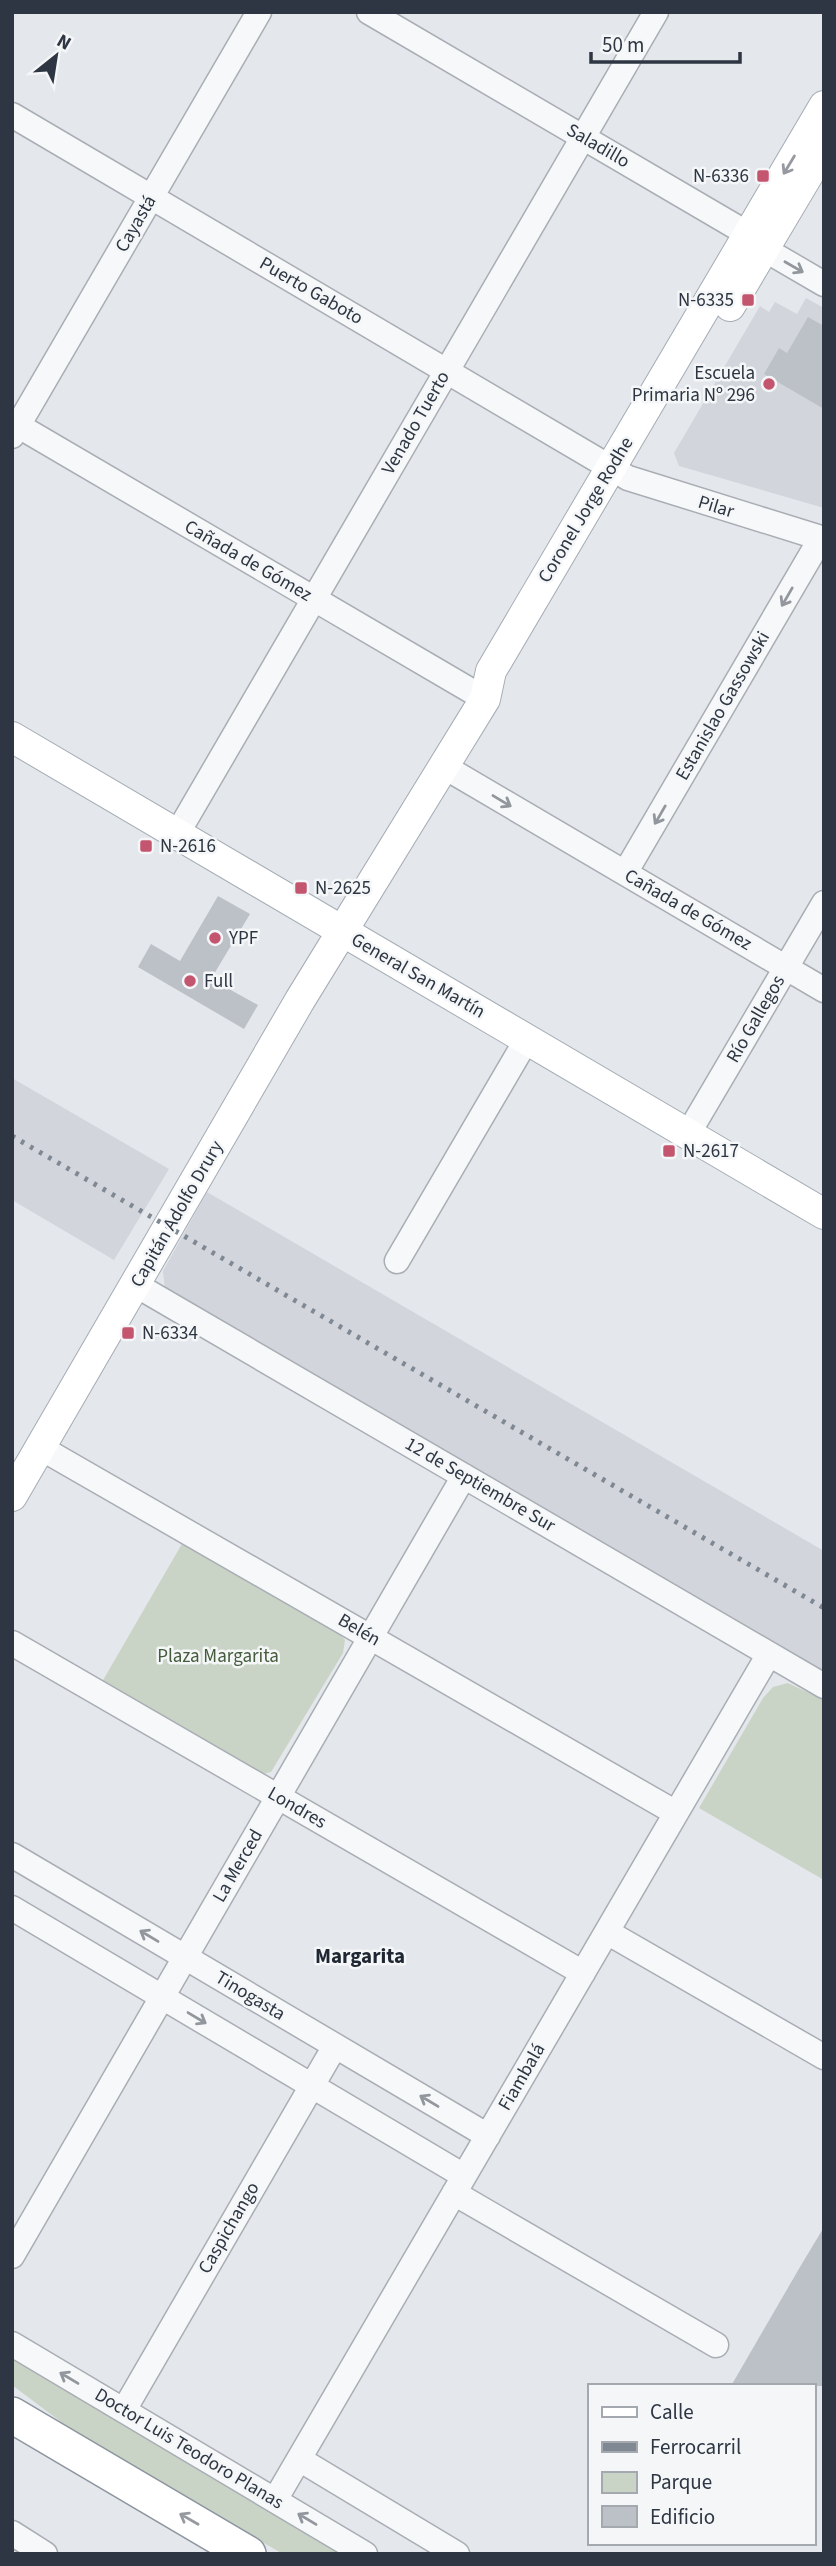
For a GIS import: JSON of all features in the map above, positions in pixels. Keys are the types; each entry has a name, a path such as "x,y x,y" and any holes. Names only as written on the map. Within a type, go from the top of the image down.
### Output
{"highway":[{"path":"12,2397 82,2457"},
{"path":"12,2415 248,2554"},
{"path":"12,2443 201,2554"}],"main road":[{"name":"Coronel Jorge Rodhe","path":"343,931 485,699 488,677 620,472 756,242 824,106"},
{"name":"Coronel Jorge Rodhe","path":"756,242 824,148"},
{"name":"General San Martín","path":"12,737 824,1214"},
{"name":"Capitán Adolfo Drury","path":"12,1496 343,931"}],"street":[{"name":"Cayastá","path":"14,428 259,12"},
{"name":"Saladillo","path":"369,12 824,284"},
{"name":"Venado Tuerto","path":"177,834 656,12"},
{"name":"Puerto Gaboto","path":"12,115 620,472"},
{"name":"Cañada de Gómez","path":"14,428 485,699"},
{"name":"Pilar","path":"620,472 823,539"},
{"name":"Estanislao Gassowski","path":"625,873 823,539"},
{"name":"Cañada de Gómez","path":"443,766 824,990"},
{"name":"Río Gallegos","path":"688,1134 824,903"},
{"path":"397,1261 527,1039"},
{"name":"12 de Septiembre Sur","path":"136,1285 824,1686"},
{"name":"Belén","path":"41,1448 676,1813"},
{"name":"La Merced","path":"12,2256 464,1476"},
{"name":"Londres","path":"12,1643 583,1973"},
{"name":"Fiambalá","path":"275,2500 769,1654"},
{"name":"Tinogasta","path":"12,1855 488,2136"},
{"path":"12,1908 312,2086 459,2185 716,2345"},
{"path":"607,1931 824,2057"},
{"name":"Caspichango","path":"124,2410 335,2046"},
{"name":"Doctor Luis Teodoro Planas","path":"12,2344 365,2554"},
{"path":"299,2459 457,2554"},
{"path":"12,2533 45,2554"}],"shaded area":[{"name":"Escuela Primaria Nº 296","path":"806,298 824,308 824,508 679,466 674,453 760,306 769,312 775,302 797,314"},
{"path":"12,1078 169,1169 114,1260 12,1200"},
{"path":"207,1192 824,1551 824,1674 165,1289 163,1271"}],"green space":[{"name":"Plaza Margarita","path":"183,1542 337,1631 345,1640 343,1653 271,1772 263,1774 102,1682"},
{"path":"788,1683 824,1700 824,1880 699,1808 763,1698 773,1687"},
{"path":"12,2356 344,2554 283,2554 85,2440 12,2385"}],"building":[{"path":"808,317 824,326 824,409 764,374 779,348 787,353"},
{"path":"218,896 250,914 211,979 258,1005 244,1029 138,967 151,944 180,961"},
{"path":"824,2227 824,2386 732,2384"}],"railway":[{"path":"12,1136 824,1608"}],"place":[{"name":"N-6336","path":"763,176"},
{"name":"N-6335","path":"748,300"},
{"name":"Escuela Primaria Nº 296","path":"769,384"},
{"name":"N-2616","path":"146,846"},
{"name":"N-2625","path":"301,888"},
{"name":"YPF","path":"215,938"},
{"name":"Full","path":"190,981"},
{"name":"N-2617","path":"669,1151"},
{"name":"N-6334","path":"128,1333"}],"district":[{"name":"Margarita","path":"360,1956"}]}
